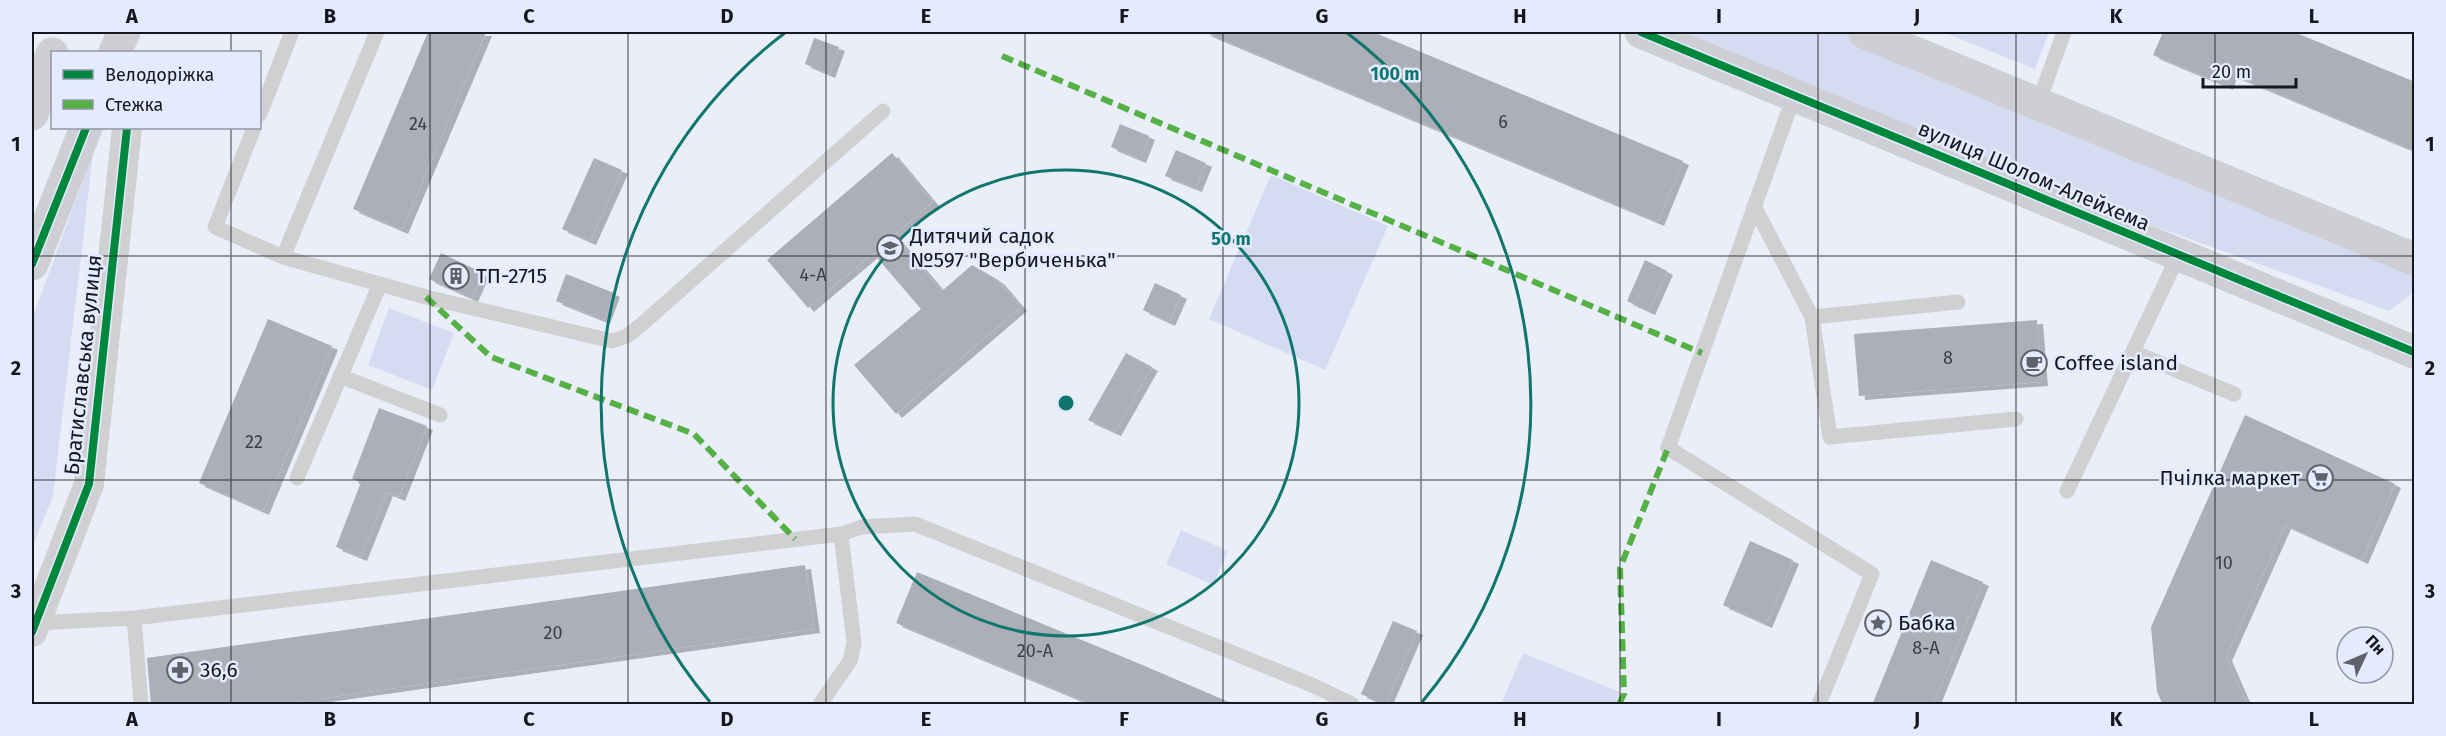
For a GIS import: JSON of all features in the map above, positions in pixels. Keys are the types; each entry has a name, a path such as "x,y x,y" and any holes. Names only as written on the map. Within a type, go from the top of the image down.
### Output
{"main road":[{"path":"54,51 60,32"},
{"path":"34,108 51,59"}],"street":[{"path":"116,51 124,32"},
{"path":"135,51 137,32"},
{"name":"вулиця Шолом-Алейхема","path":"1641,32 2178,256 2415,352"},
{"path":"1864,32 2415,259"},
{"path":"32,264 86,129"},
{"name":"Братиславська вулиця","path":"33,628 89,484 127,129"}],"lane":[{"path":"261,111 292,32"},
{"path":"283,257 377,32"},
{"path":"2038,104 2064,32"},
{"path":"1794,96 1668,448 1872,574 1819,705"},
{"path":"254,129 215,227 283,257 380,284 612,341 627,336 883,111"},
{"path":"1754,206 1812,317 1830,437 2016,419"},
{"path":"2067,491 2178,256"},
{"path":"297,478 380,284"},
{"path":"1812,317 1958,302"},
{"path":"2133,352 2234,394"},
{"path":"340,376 440,416"},
{"path":"33,628 841,534 862,527 915,524 1312,685 1352,705"},
{"path":"820,705 850,661 854,643 841,534"},
{"path":"134,618 141,705"}],"shaded area":[{"path":"1641,32 1864,32 2414,272 2414,292 2389,311 1794,96"},
{"path":"1943,32 2049,32 2035,69"},
{"path":"93,153 53,496 32,548 32,319"},
{"path":"1271,175 1388,226 1325,370 1209,319"},
{"path":"389,308 454,333 432,390 368,365"},
{"path":"1181,530 1228,551 1213,585 1166,564"},
{"path":"1523,653 1620,692 1615,704 1501,704"}],"building":[{"path":"428,32 486,32 402,230 353,209"},
{"path":"1204,32 1373,32 1683,161 1658,222"},
{"path":"2163,32 2294,32 2415,82 2415,151 2231,74 2227,86 2153,55"},
{"path":"814,38 839,47 829,74 805,64"},
{"path":"1120,124 1149,136 1140,159 1111,147"},
{"path":"1176,150 1206,163 1196,188 1165,176"},
{"path":"892,153 933,202 894,235 942,291 972,265 998,280 1021,307 896,414 854,365 921,309 873,253 808,308 767,260"},
{"path":"594,158 622,170 590,241 562,229"},
{"name":"ТП-2715","path":"441,253 483,273 472,298 429,279"},
{"path":"1645,260 1667,271 1649,311 1627,301"},
{"path":"566,274 614,293 604,320 556,301"},
{"path":"1155,283 1181,295 1169,322 1143,310"},
{"path":"268,319 332,346 263,511 199,483"},
{"path":"2037,320 2042,382 1859,396 1854,334"},
{"path":"1126,353 1152,367 1115,432 1088,420"},
{"path":"379,408 427,426 399,497 387,492 361,557 336,547 361,482 352,479"},
{"path":"2245,415 2395,484 2362,560 2285,525 2226,657 2247,705 2163,705 2157,692 2151,627"},
{"path":"1750,541 1793,560 1766,624 1723,605"},
{"path":"1931,560 1983,582 1933,705 1872,705"},
{"path":"805,565 814,629 275,705 151,705 147,658"},
{"path":"917,572 1236,705 1093,705 896,623"},
{"path":"1393,621 1417,631 1385,705 1361,694"}],"marked path":[{"path":"1002,56 1702,353"},
{"path":"426,297 491,357 694,434 795,539"},
{"path":"1619,704 1624,694 1620,568 1668,448"}],"cycle path":[{"path":"1641,32 2414,352"},
{"path":"32,264 86,129"},
{"path":"32,632 89,484 127,129"}],"place":[{"name":"Дитячий садок №597 \"Вербиченька\"","path":"890,248"},
{"name":"ТП-2715","path":"456,276"},
{"name":"Coffee island","path":"2034,363"},
{"name":"Пчілка маркет","path":"2320,478"},
{"name":"Бабка","path":"1878,623"},
{"name":"36,6","path":"180,670"}]}
